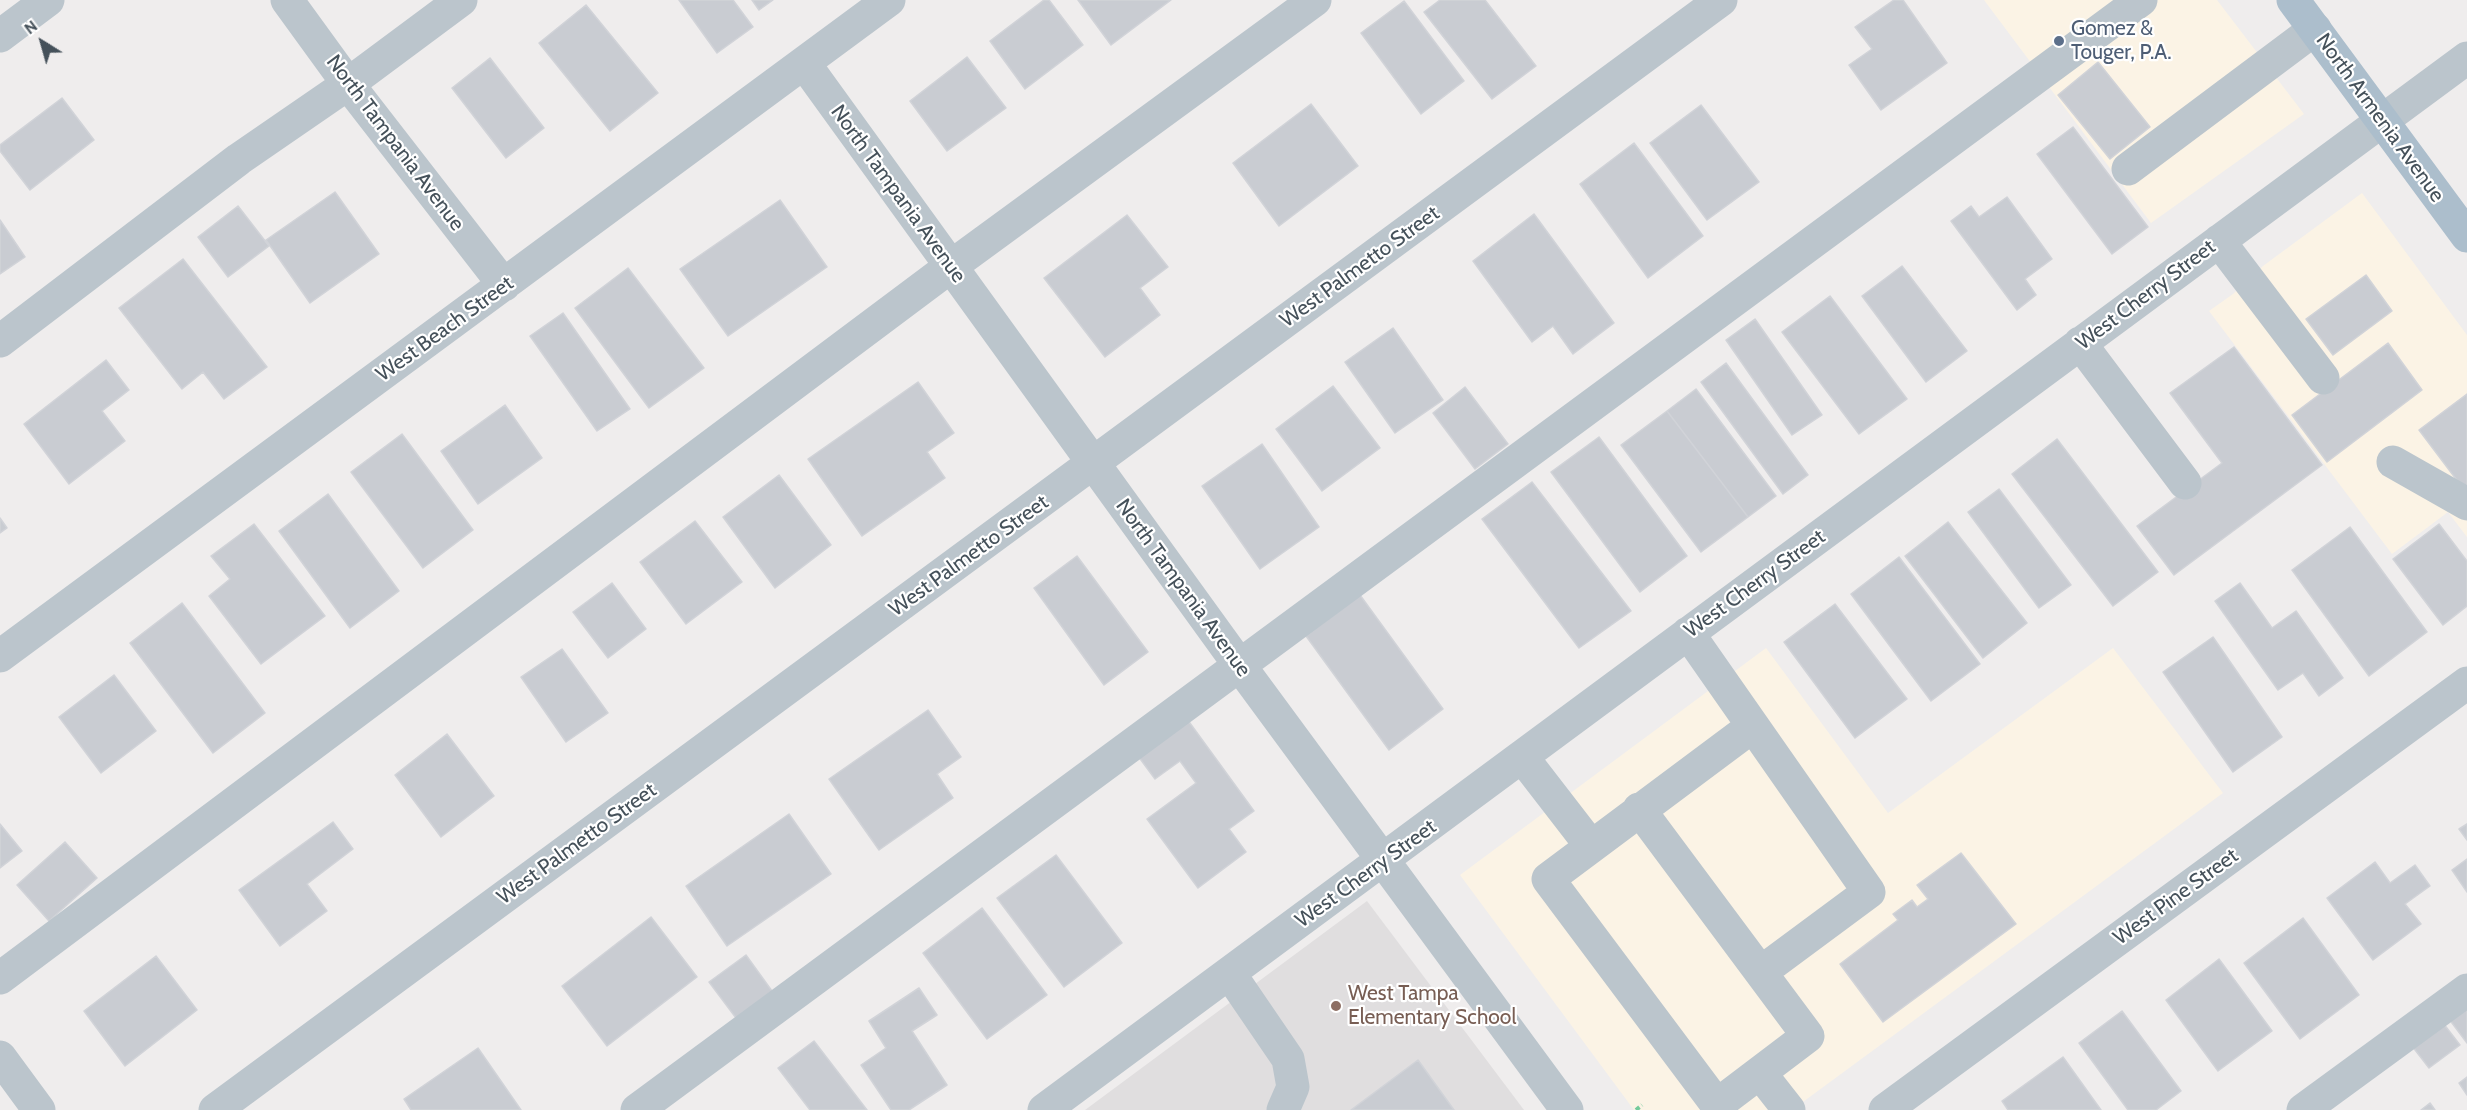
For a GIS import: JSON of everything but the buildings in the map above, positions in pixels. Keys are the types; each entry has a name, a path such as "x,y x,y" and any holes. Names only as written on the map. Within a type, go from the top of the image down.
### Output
{"main road":[{"name":"North Armenia Avenue","path":"2293,0 2467,236"}],"street":[{"path":"0,36 48,0"},
{"name":"North Tampania Avenue","path":"287,0 348,84 504,285"},
{"path":"0,341 239,159 348,84 461,0"},
{"name":"West Beach Street","path":"0,657 889,0"},
{"path":"0,978 950,267 1315,0"},
{"name":"West Palmetto Street","path":"215,1110 1721,0"},
{"path":"637,1110 2141,0"},
{"path":"2128,169 2315,29"},
{"name":"West Cherry Street","path":"1044,1110 1384,862 1688,633 2467,58"},
{"name":"North Tampania Avenue","path":"804,63 1093,465 1567,1110"},
{"path":"2219,241 2323,378"},
{"path":"2080,343 2185,483"},
{"path":"2393,462 2467,504"},
{"path":"1688,633 1869,892 1761,972"},
{"name":"West Pine Street","path":"1885,1110 2467,683"},
{"path":"1639,809 1808,1036 1717,1105 1548,879 1639,809 1753,726"},
{"path":"1523,758 1591,846"},
{"path":"1230,974 1288,1059 1293,1087 1282,1110"},
{"path":"2303,1110 2467,990"},
{"path":"0,1057 39,1110"},
{"path":"1760,1073 1789,1110"}],"path":[{"path":"1636,1110 1642,1106"}],"shaded area":[{"path":"1984,0 2217,0 2304,114 2151,223"},
{"path":"2362,193 2467,335 2467,537 2448,512 2392,554 2209,311 2233,294 2263,266"},
{"path":"1766,648 1888,813 2113,648 2223,793 1792,1110 1634,1110 1460,875"},
{"name":"West Tampa Elementary School","path":"1367,901 1524,1110 1085,1110"}],"place":[{"name":"Gomez & Touger, P.A.","path":"2059,41"},
{"name":"West Tampa Elementary School","path":"1336,1006"}]}
